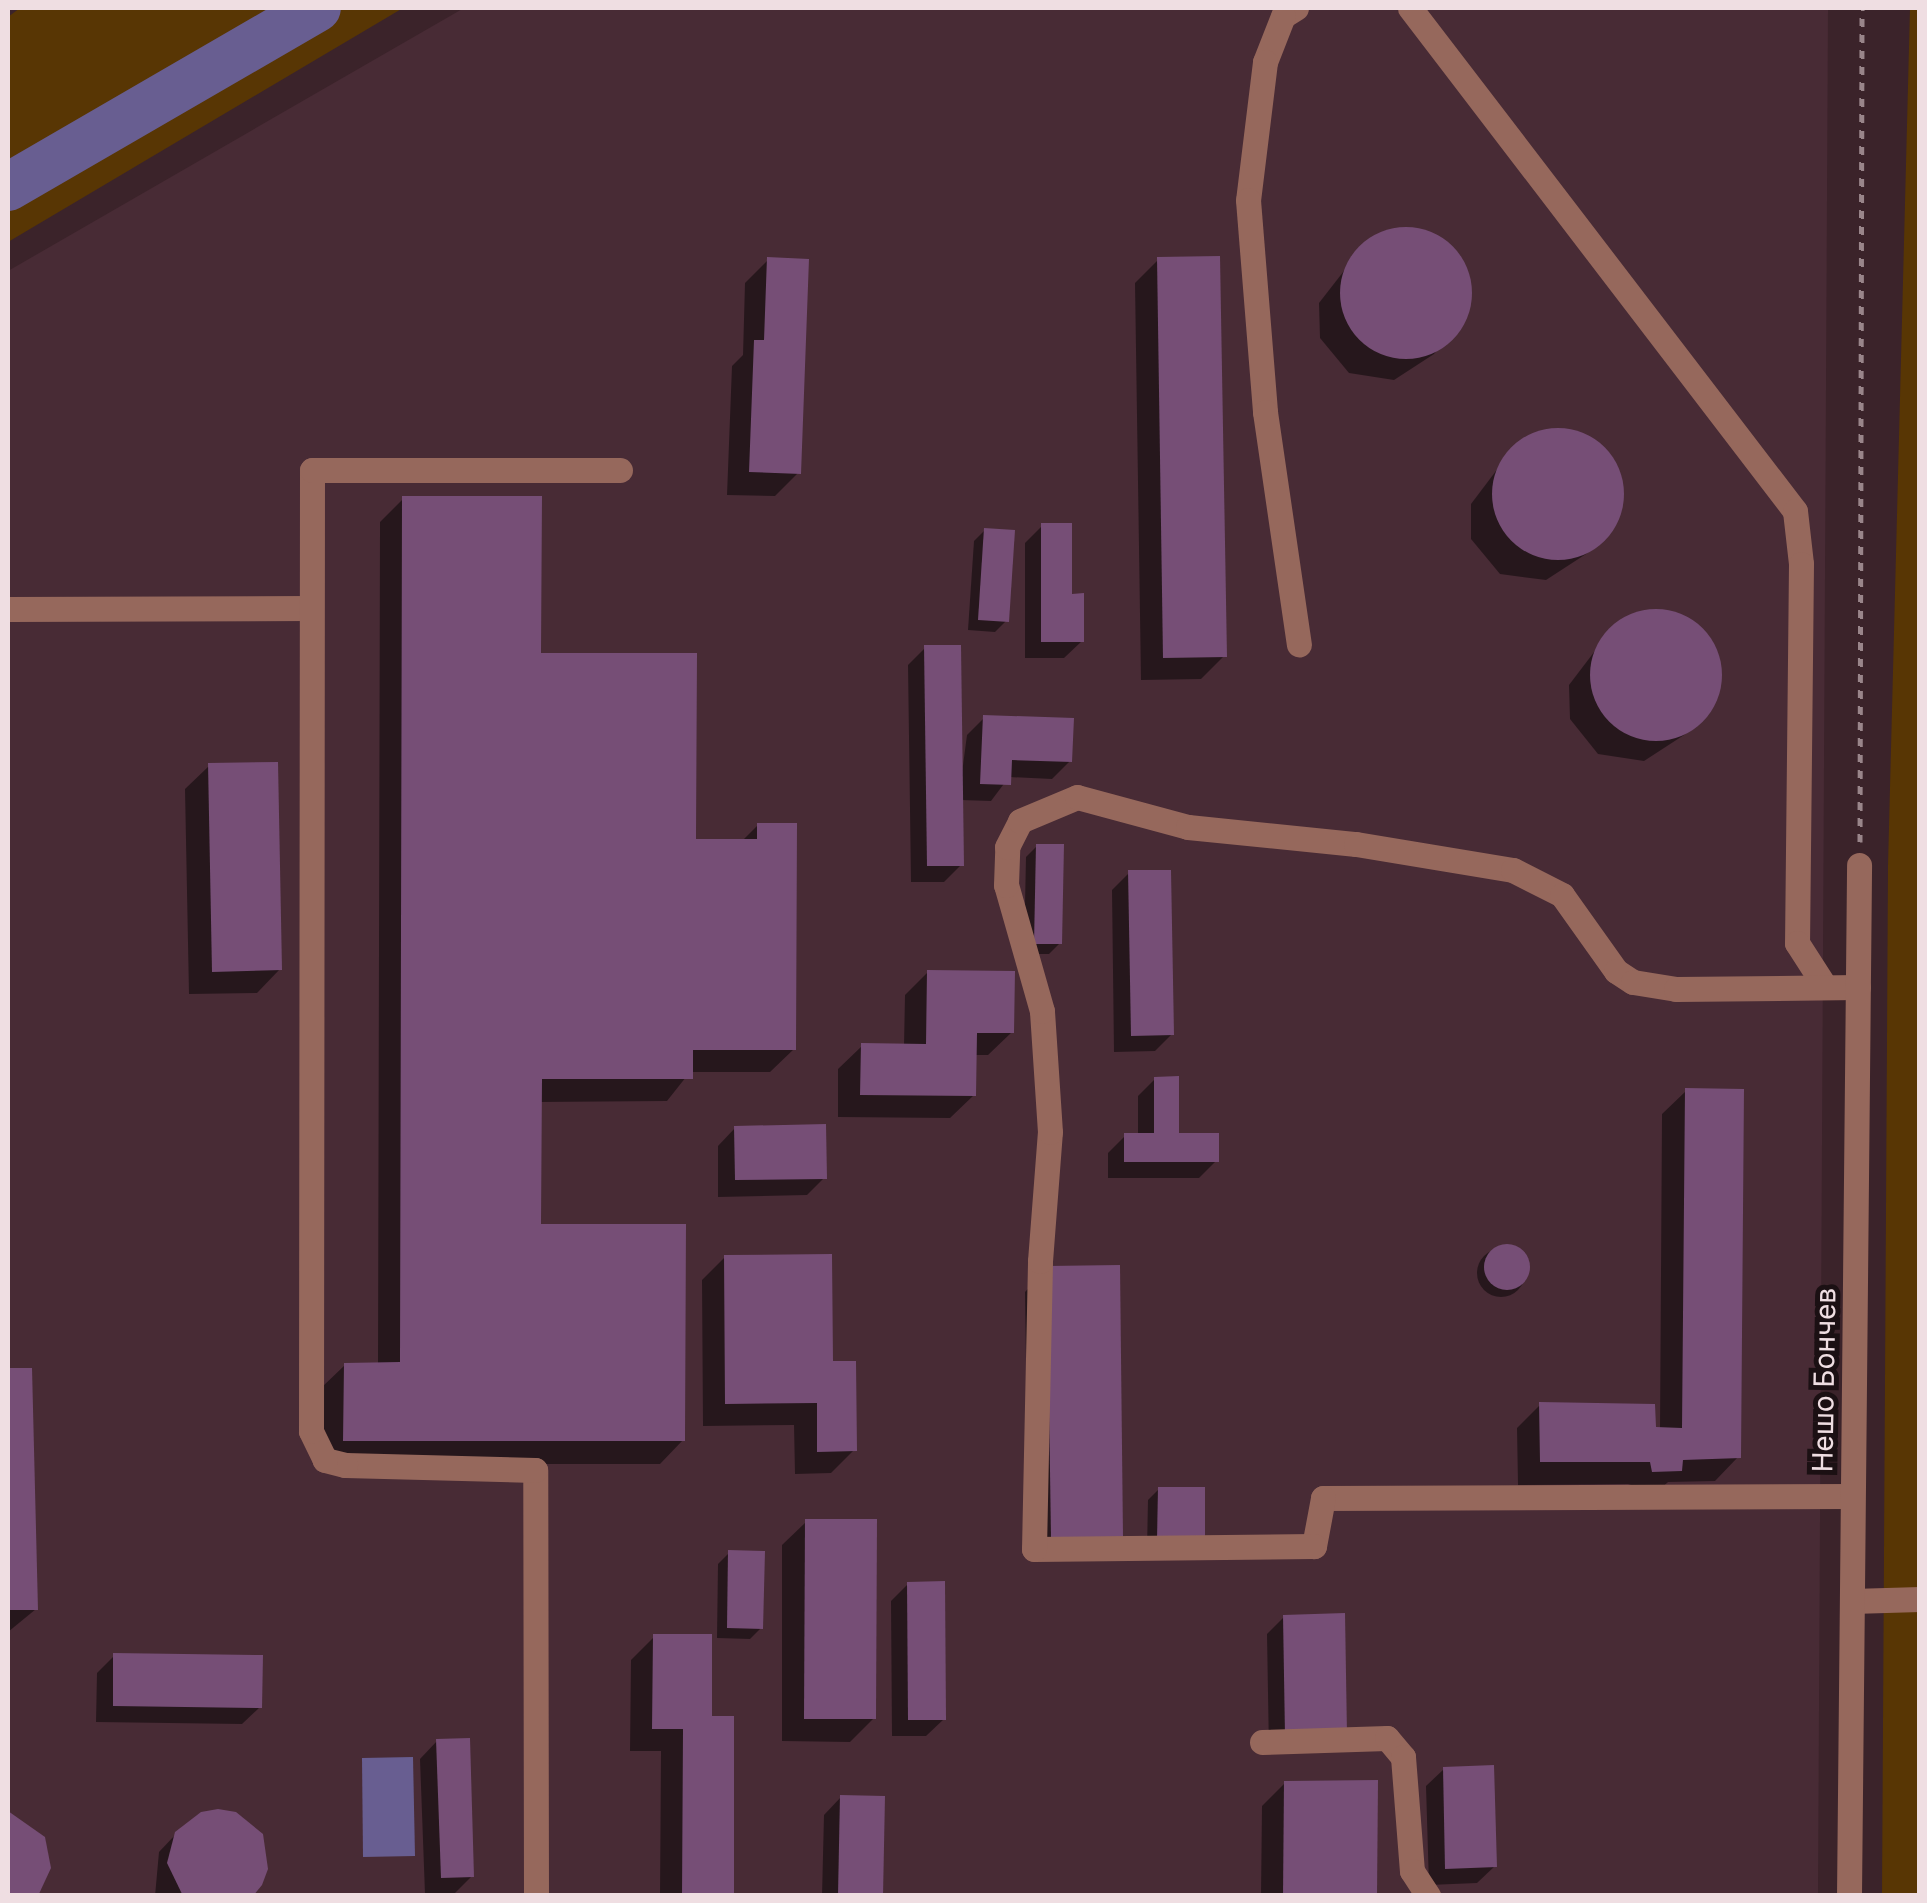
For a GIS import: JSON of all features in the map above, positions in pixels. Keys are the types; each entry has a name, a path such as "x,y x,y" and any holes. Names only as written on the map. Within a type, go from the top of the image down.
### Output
{"street":[{"path":"1296,8 1283,16 1265,62 1248,200 1265,412 1299,645"},
{"path":"1410,8 1794,511 1801,564 1797,943 1824,985"},
{"path":"536,1896 535,1470 346,1465 325,1460 311,1431 312,470 620,470"},
{"path":"8,609 311,608"},
{"path":"1852,1496 1323,1498 1314,1546 1034,1549 1040,1261 1050,1132 1042,1011 1006,885 1007,847 1020,821 1077,797 1188,827 1336,841 1513,870 1562,895 1616,971 1633,982 1676,989 1858,987"},
{"name":"Нешо Бончев","path":"1849,1896 1860,865"},
{"path":"1852,1600 1920,1599"},
{"path":"1262,1742 1387,1738 1403,1757 1412,1871 1428,1896"}],"path":[{"path":"1860,865 1862,8"}],"shaded area":[{"path":"20,8 403,8 8,242 8,17"},
{"path":"464,8 1828,8 1818,1895 8,1895 8,271"},
{"path":"1910,8 1919,8 1920,1895 1882,1896 1888,866"},
{"path":"413,1757 415,1856 363,1857 362,1758"}],"building":[{"path":"1406,227 1431,232 1453,246 1467,268 1472,293 1467,318 1453,340 1431,354 1406,359 1381,354 1359,340 1345,318 1340,293 1345,268 1359,246 1381,232"},
{"path":"1220,256 1227,657 1163,658 1157,257"},
{"path":"767,257 809,259 801,474 749,472 754,340 764,340"},
{"path":"1558,428 1583,433 1605,447 1619,469 1624,494 1619,519 1605,541 1583,555 1558,560 1533,555 1511,541 1497,519 1492,494 1497,469 1511,447 1533,433"},
{"path":"402,496 542,496 541,653 697,653 696,839 757,839 757,823 797,823 796,1050 693,1050 693,1079 542,1079 541,1224 686,1224 685,1441 343,1441 344,1363 400,1362"},
{"path":"1041,523 1072,523 1072,594 1084,593 1084,642 1041,642"},
{"path":"984,528 1015,530 1009,622 978,620"},
{"path":"1656,609 1681,614 1703,628 1717,650 1722,675 1717,700 1703,722 1681,736 1656,741 1631,736 1609,722 1595,700 1590,675 1595,650 1609,628 1631,614"},
{"path":"924,645 961,645 964,866 927,866"},
{"path":"983,715 1074,718 1072,762 1012,760 1011,785 980,784"},
{"path":"278,762 282,970 212,972 208,763"},
{"path":"1036,844 1064,844 1062,944 1034,944"},
{"path":"1128,870 1171,870 1174,1035 1131,1036"},
{"path":"927,970 1015,971 1014,1033 977,1033 976,1096 860,1095 861,1043 926,1044"},
{"path":"1179,1076 1179,1133 1219,1133 1219,1162 1124,1162 1124,1133 1154,1133 1154,1077"},
{"path":"1685,1088 1744,1089 1741,1458 1683,1460 1682,1471 1652,1472 1650,1462 1540,1462 1539,1402 1655,1404 1656,1427 1682,1428"},
{"path":"826,1124 827,1179 735,1180 734,1126"},
{"path":"1507,1244 1523,1251 1530,1267 1523,1283 1507,1290 1491,1283 1484,1267 1491,1251"},
{"path":"832,1254 833,1361 856,1361 857,1451 817,1452 817,1403 725,1404 724,1255"},
{"path":"1120,1265 1123,1537 1051,1538 1047,1266"},
{"path":"8,1368 32,1368 38,1610 8,1610"},
{"path":"1158,1487 1205,1487 1205,1540 1157,1540"},
{"path":"805,1519 877,1519 876,1719 804,1719"},
{"path":"728,1550 765,1551 763,1629 727,1628"},
{"path":"945,1581 946,1720 908,1720 907,1582"},
{"path":"1345,1613 1347,1735 1285,1736 1283,1615"},
{"path":"653,1634 712,1634 712,1716 734,1716 734,1896 682,1896 683,1729 652,1729"},
{"path":"113,1653 263,1655 262,1708 113,1706"},
{"path":"470,1738 474,1877 441,1878 436,1739"},
{"path":"1494,1765 1497,1867 1445,1869 1443,1767"},
{"path":"1378,1780 1377,1896 1283,1896 1284,1781"},
{"path":"840,1795 885,1796 883,1896 838,1895"},
{"path":"8,1811 45,1837 51,1868 38,1896 8,1896"},
{"path":"201,1812 236,1812 263,1834 268,1869 262,1885 253,1896 183,1896 167,1863 175,1832"}],"waterway":[{"path":"8,187 317,8"}]}
